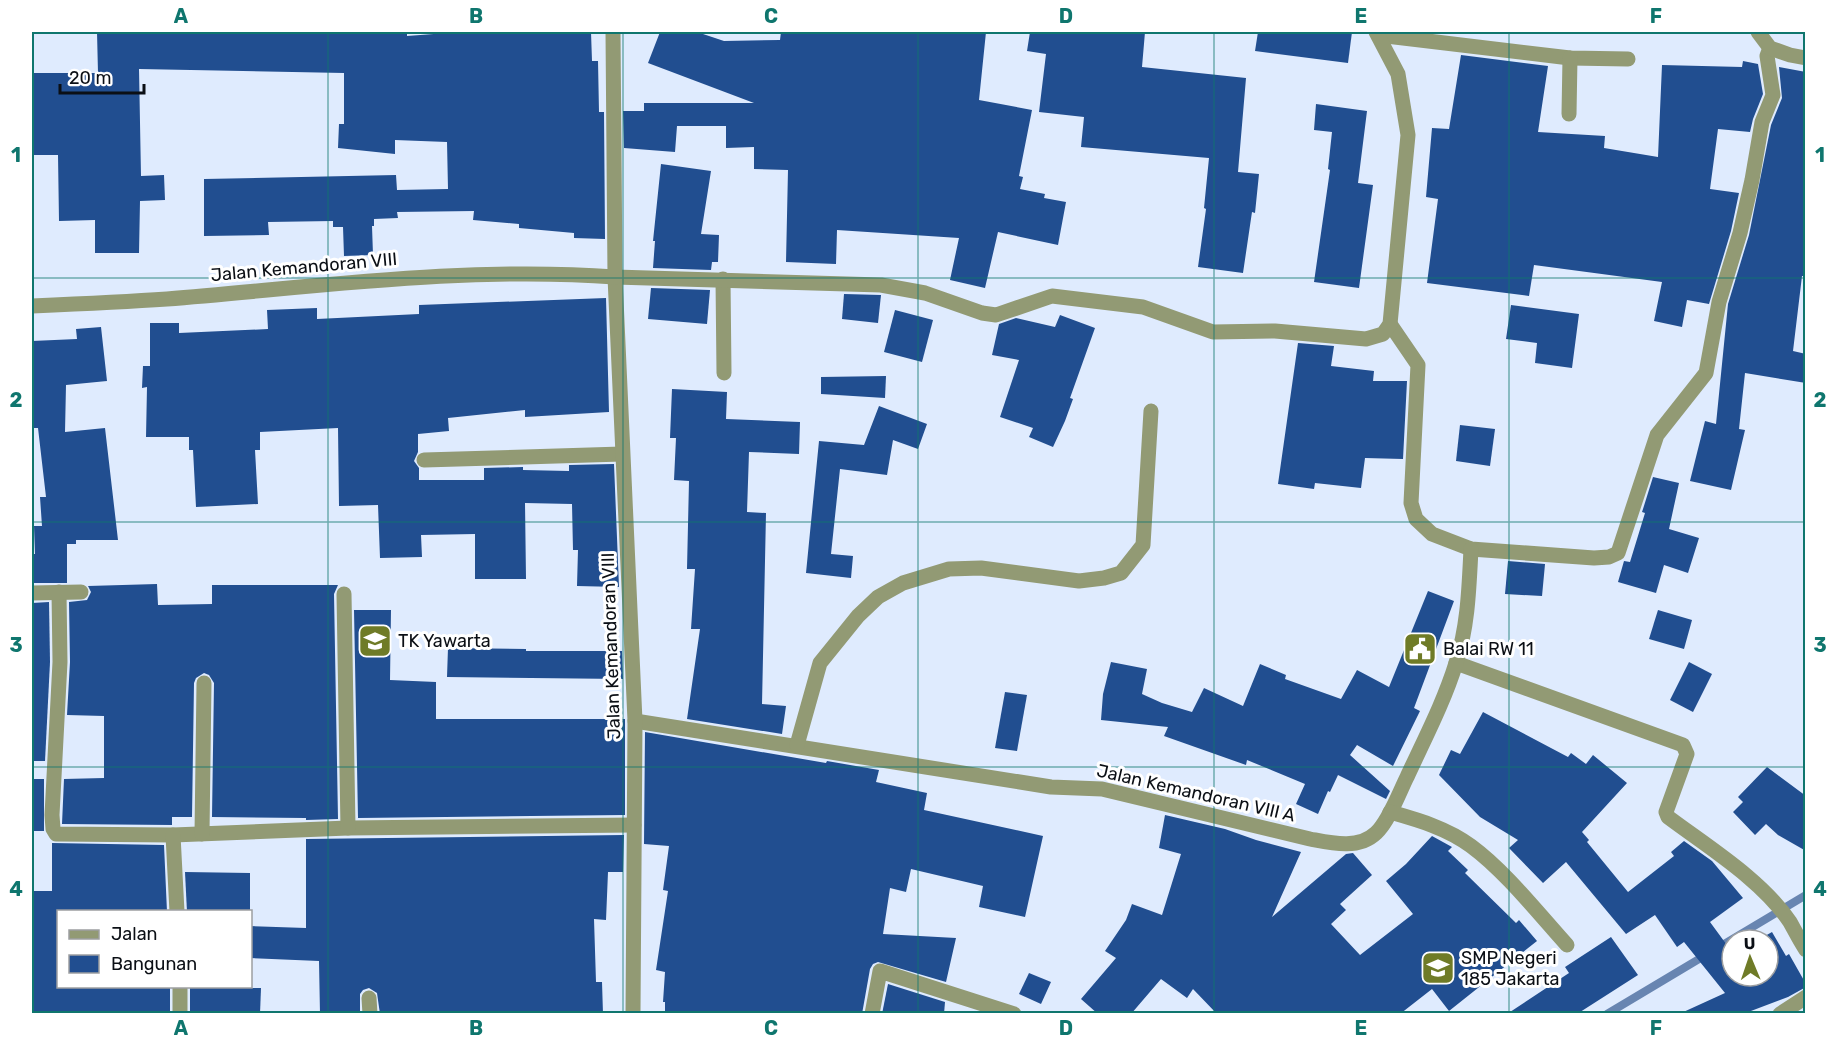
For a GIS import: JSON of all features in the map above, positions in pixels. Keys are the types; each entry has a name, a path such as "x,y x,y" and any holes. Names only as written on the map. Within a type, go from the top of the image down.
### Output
{"street":[{"name":"Jalan Kemandoran VIII","path":"613,32 615,277 634,721 633,1014"},
{"path":"1758,32 1770,48 1806,58"},
{"path":"1377,33 1398,74 1408,135 1390,324 1418,365 1411,503 1416,519 1432,534 1471,549 1594,558 1609,557 1618,553 1657,435 1706,373 1719,302 1740,233 1752,180 1762,122 1773,95 1767,56 1770,48"},
{"path":"1377,33 1570,58 1628,59"},
{"path":"1569,114 1570,58"},
{"name":"Jalan Kemandoran VIII","path":"32,306 165,299 400,278 562,274 881,285 926,293 982,313 996,315 1052,296 1143,307 1213,332 1275,331 1366,339 1383,334 1390,324"},
{"path":"723,279 724,373"},
{"path":"797,745 820,663 858,616 878,597 903,583 949,569 981,568 1079,581 1121,573 1143,544 1151,411"},
{"path":"424,460 622,454"},
{"name":"Jalan Kemandoran VIII A","path":"634,721 1051,787 1102,789 1335,844 1355,843 1364,841 1377,833 1390,812 1435,717 1456,663 1469,606 1471,549"},
{"path":"59,592 60,662 52,815 54,833 64,836 173,835 348,828 634,825"},
{"path":"32,593 81,592"},
{"path":"344,594 348,828"},
{"path":"1456,663 1683,745 1687,754 1666,813 1668,817 1747,877 1772,901 1790,922 1806,950"},
{"path":"202,834 204,683"},
{"path":"1390,812 1422,821 1470,845 1495,867 1568,945"},
{"path":"173,835 177,910"},
{"path":"872,1014 880,971 1014,1014"},
{"path":"180,988 180,1014"},
{"path":"1779,1014 1806,997"}],"building":[{"path":"97,32 407,32 407,36 460,32 591,32 592,61 598,61 599,112 604,112 605,239 574,238 574,233 519,228 519,224 473,220 474,211 397,212 398,218 374,219 374,226 372,226 373,255 344,256 343,227 333,227 333,221 268,222 269,235 204,236 204,179 396,175 397,190 448,189 447,142 395,140 395,154 338,148 339,124 344,124 344,73 139,69 141,176 164,175 165,200 140,201 139,253 95,253 95,220 59,221 58,155 32,155 32,73 98,73"},
{"path":"660,32 697,32 724,41 780,40 781,32 986,32 979,100 1032,110 1019,176 1023,177 1020,189 1045,194 1044,198 1066,202 1058,245 998,232 985,288 950,280 959,238 837,230 836,264 786,262 788,170 754,169 754,147 726,148 726,126 677,126 675,152 624,148 623,111 644,111 644,103 754,103 648,63"},
{"path":"1030,32 1145,32 1142,67 1246,78 1238,172 1259,174 1255,213 1252,212 1243,273 1198,267 1206,209 1204,208 1209,158 1081,147 1084,117 1039,112 1046,54 1027,51"},
{"path":"1258,32 1352,32 1348,63 1255,51"},
{"path":"1461,55 1548,66 1538,132 1605,136 1604,148 1658,157 1662,65 1742,67 1743,61 1758,64 1763,94 1750,132 1718,129 1710,189 1739,193 1731,231 1709,304 1687,300 1682,327 1654,321 1662,282 1534,265 1529,296 1427,283 1438,199 1426,197 1432,128 1449,129"},
{"path":"1779,67 1806,72 1806,276 1802,276 1793,351 1806,354 1806,383 1745,373 1739,429 1745,430 1731,490 1690,481 1705,421 1716,424 1728,304 1749,235 1771,125 1782,98"},
{"path":"1316,104 1367,111 1358,183 1373,185 1359,288 1314,282 1330,170 1328,169 1332,132 1314,130"},
{"path":"661,164 711,171 701,234 719,235 718,262 712,262 711,270 653,268 655,241 653,241"},
{"path":"651,288 710,290 707,324 648,319"},
{"path":"844,294 881,295 878,323 842,319"},
{"path":"606,298 609,412 525,417 525,410 448,418 449,431 418,434 418,452 414,461 419,468 419,480 484,480 484,468 523,467 523,470 569,471 569,465 614,464 619,587 577,586 578,550 573,550 572,504 525,503 526,579 475,579 475,534 421,535 422,557 380,558 378,505 339,506 338,428 260,432 260,450 255,450 258,504 196,507 193,450 189,450 189,437 146,437 147,387 142,388 143,366 150,366 150,323 179,323 179,333 268,329 267,310 317,308 317,319 419,314 419,305"},
{"path":"1511,305 1579,314 1572,368 1535,363 1537,343 1506,339"},
{"path":"895,310 933,320 922,362 884,352"},
{"path":"1060,315 1095,328 1070,398 1073,399 1053,447 1029,437 1033,428 1000,417 1019,360 992,355 999,324 1016,318 1055,327"},
{"path":"101,327 107,381 66,385 65,432 105,428 118,540 76,540 76,544 67,544 67,583 32,583 32,554 35,554 34,526 42,526 40,497 46,497 38,428 32,428 32,341 77,339 76,329"},
{"path":"1298,343 1334,346 1331,366 1374,371 1373,381 1407,381 1403,459 1365,458 1361,488 1315,483 1314,489 1278,484"},
{"path":"886,376 885,398 821,394 821,377"},
{"path":"672,389 727,392 726,419 800,422 799,454 749,452 747,512 766,513 762,704 786,706 782,734 687,719 700,629 691,629 695,569 687,569 689,481 674,480 676,438 670,438"},
{"path":"879,406 927,424 918,449 893,440 887,475 840,469 831,554 853,556 851,578 806,573 819,441 864,445"},
{"path":"1460,425 1495,429 1490,466 1456,461"},
{"path":"1653,477 1679,483 1669,529 1699,538 1688,573 1664,565 1656,593 1618,582 1624,561 1630,562"},
{"path":"1508,561 1545,564 1542,596 1505,594"},
{"path":"157,584 158,605 212,604 212,585 338,585 334,594 338,819 212,817 214,683 209,675 204,673 196,678 194,683 192,817 172,817 172,825 62,824 64,779 104,778 104,716 67,715 70,662 69,602 87,600 91,592 88,586"},
{"path":"1428,591 1454,601 1414,708 1420,711 1393,766 1357,745 1350,755 1390,791 1386,799 1338,775 1318,814 1296,804 1305,784 1247,760 1246,765 1164,736 1168,727 1101,720 1103,694 1111,662 1147,669 1142,694 1192,712 1204,688 1243,706 1260,664 1286,675 1285,679 1341,699 1357,670 1389,687"},
{"path":"49,602 50,662 45,761 32,761 32,603"},
{"path":"354,610 391,610 390,680 436,682 436,719 625,719 625,815 358,818"},
{"path":"1658,610 1692,620 1684,649 1649,639"},
{"path":"448,648 622,651 623,679 447,677"},
{"path":"1689,662 1712,674 1693,712 1670,700"},
{"path":"1005,692 1027,695 1017,751 995,748"},
{"path":"1483,712 1568,757 1571,753 1586,764 1593,755 1627,783 1582,832 1589,840 1587,842 1628,892 1674,856 1671,852 1684,841 1712,861 1743,898 1710,922 1720,936 1720,987 1684,942 1677,947 1655,915 1626,934 1566,862 1543,883 1509,848 1518,840 1480,817 1439,775 1451,750 1460,754"},
{"path":"645,732 879,770 876,782 927,793 924,810 1043,836 1025,917 979,907 983,886 911,869 906,892 890,888 883,934 956,938 946,982 878,962 870,969 862,1014 665,1014 665,1002 663,1002 665,972 656,970 668,891 663,890 669,846 644,844"},
{"path":"1767,767 1806,796 1806,851 1778,835 1766,824 1755,835 1733,812 1743,802 1738,797"},
{"path":"32,779 44,779 44,831 32,831"},
{"path":"1165,815 1225,829 1301,852 1272,917 1346,854 1353,853 1372,875 1340,904 1346,910 1331,924 1360,955 1413,914 1386,881 1406,864 1432,836 1452,847 1448,851 1468,870 1465,873 1516,923 1519,920 1537,941 1449,1011 1432,989 1400,1014 1217,1014 1193,989 1187,998 1161,979 1131,1014 1098,1014 1081,999 1116,958 1105,951 1126,920 1132,904 1162,915 1181,854 1159,848"},
{"path":"624,835 623,872 608,872 606,920 594,919 596,982 602,982 603,1014 380,1014 377,993 369,988 360,994 360,1014 320,1014 319,961 252,958 252,926 306,928 306,839"},
{"path":"52,843 164,845 167,910 57,910 57,988 170,988 170,1014 32,1014 32,891 52,891"},
{"path":"185,872 250,873 250,910 187,910"},
{"path":"1611,937 1638,975 1577,1014 1507,1014 1569,973 1565,967"},
{"path":"1780,946 1786,956 1789,954 1806,984 1806,987 1788,997 1743,1014 1679,1014 1725,993 1721,988 1780,988"},
{"path":"1029,973 1051,982 1041,1004 1019,994"},
{"path":"888,984 945,1002 944,1014 882,1014"},
{"path":"190,988 261,988 260,1014 190,1014"}],"waterway":[{"path":"1607,1014 1806,895"}],"place":[{"name":"TK Yawarta","path":"375,641"},
{"name":"Balai RW 11","path":"1420,649"},
{"name":"SMP Negeri 185 Jakarta","path":"1438,968"}]}
